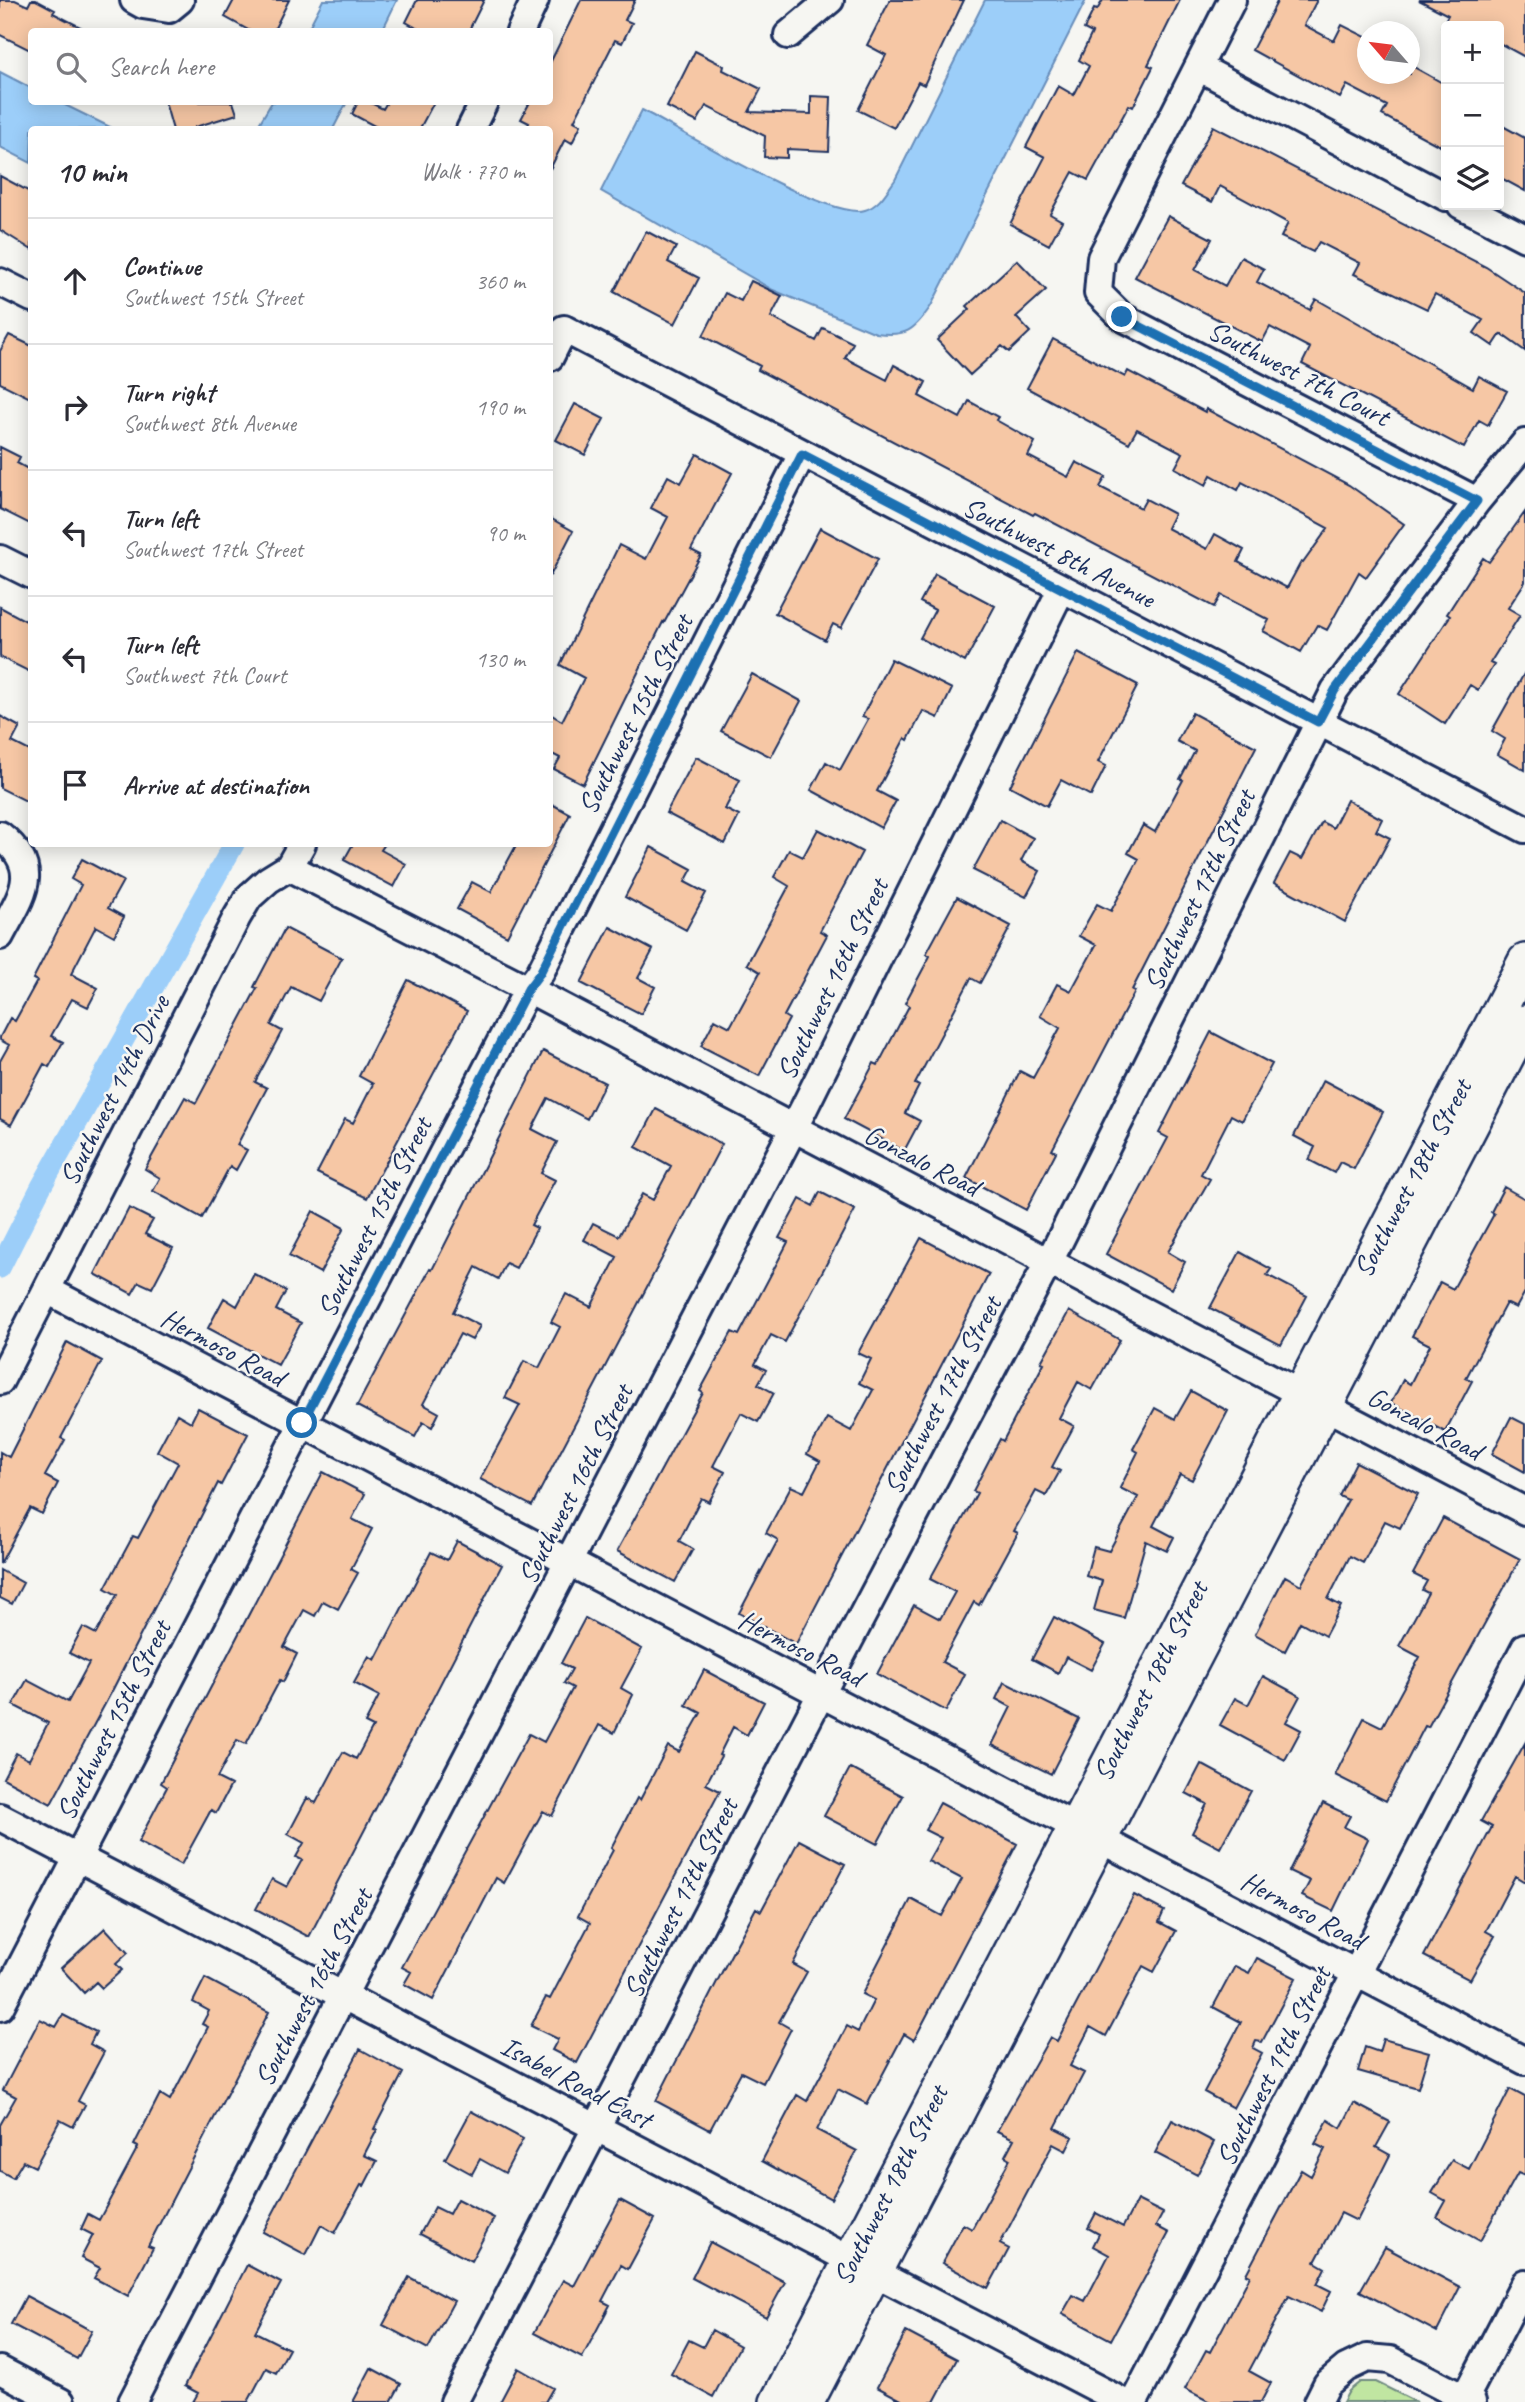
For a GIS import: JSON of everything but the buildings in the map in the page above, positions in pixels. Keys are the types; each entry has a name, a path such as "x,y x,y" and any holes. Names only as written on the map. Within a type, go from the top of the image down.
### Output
{"main road":[{"name":"Southwest 18th Street","path":"807,2402 863,2267 1313,1399 1525,961"},
{"name":"Southwest 18th Street","path":"1313,1399 1525,1022"},
{"name":"Southwest 18th Street","path":"777,2402 863,2267"}],"street":[{"path":"134,0 143,5 174,4"},
{"path":"522,28 535,0"},
{"path":"788,35 830,0"},
{"path":"1232,0 1198,68 1441,194"},
{"name":"Southwest 7th Court","path":"1198,68 1101,258 1098,292 1122,317 1477,501"},
{"path":"472,126 482,105"},
{"path":"1471,210 1525,238"},
{"path":"0,282 28,296"},
{"name":"Southwest 8th Avenue","path":"553,351 564,330 1525,829"},
{"name":"Southwest 17th Street","path":"454,2402 1059,1242 1335,690 1477,501 1525,443"},
{"name":"Southwest 15th Street","path":"0,2007 528,989 546,961 802,454"},
{"path":"0,559 28,573"},
{"name":"Southwest 16th Street","path":"132,2402 793,1129 1062,588"},
{"path":"0,835 17,850 25,870 24,891 0,936"},
{"name":"Southwest 14th Drive","path":"0,1381 237,917 249,897 268,880 289,867 300,847"},
{"name":"Gonzalo Road","path":"289,867 528,989 1525,1511"},
{"name":"Hermoso Road","path":"47,1290 1525,2061"},
{"name":"Southwest 19th Street","path":"1134,2402 1525,1647"},
{"name":"Isabel Road East","path":"0,1817 1123,2402"},
{"path":"1318,2402 1327,2384 1346,2368 1367,2358 1390,2360 1469,2400 1525,2283"},
{"path":"0,2370 61,2402"}],"green space":[{"path":"1360,2382 1376,2382 1416,2402 1343,2402 1349,2391"}],"water":[{"path":"323,0 397,0 383,28 309,28"},
{"path":"985,0 1086,0 931,306 914,327 902,333 876,333 773,290 601,191 642,110 755,172 821,202 847,210 870,208 882,198 895,180"},
{"path":"0,72 28,86 28,105 65,105 108,126 28,126 28,161 0,147"},
{"path":"270,105 345,105 335,126 258,126"}],"waterway":[{"path":"0,1268 41,1187 232,847"}],"route":[{"path":"302,1423 528,989 540,973 802,454 1318,722 1335,690 1477,501 1122,317"}]}
